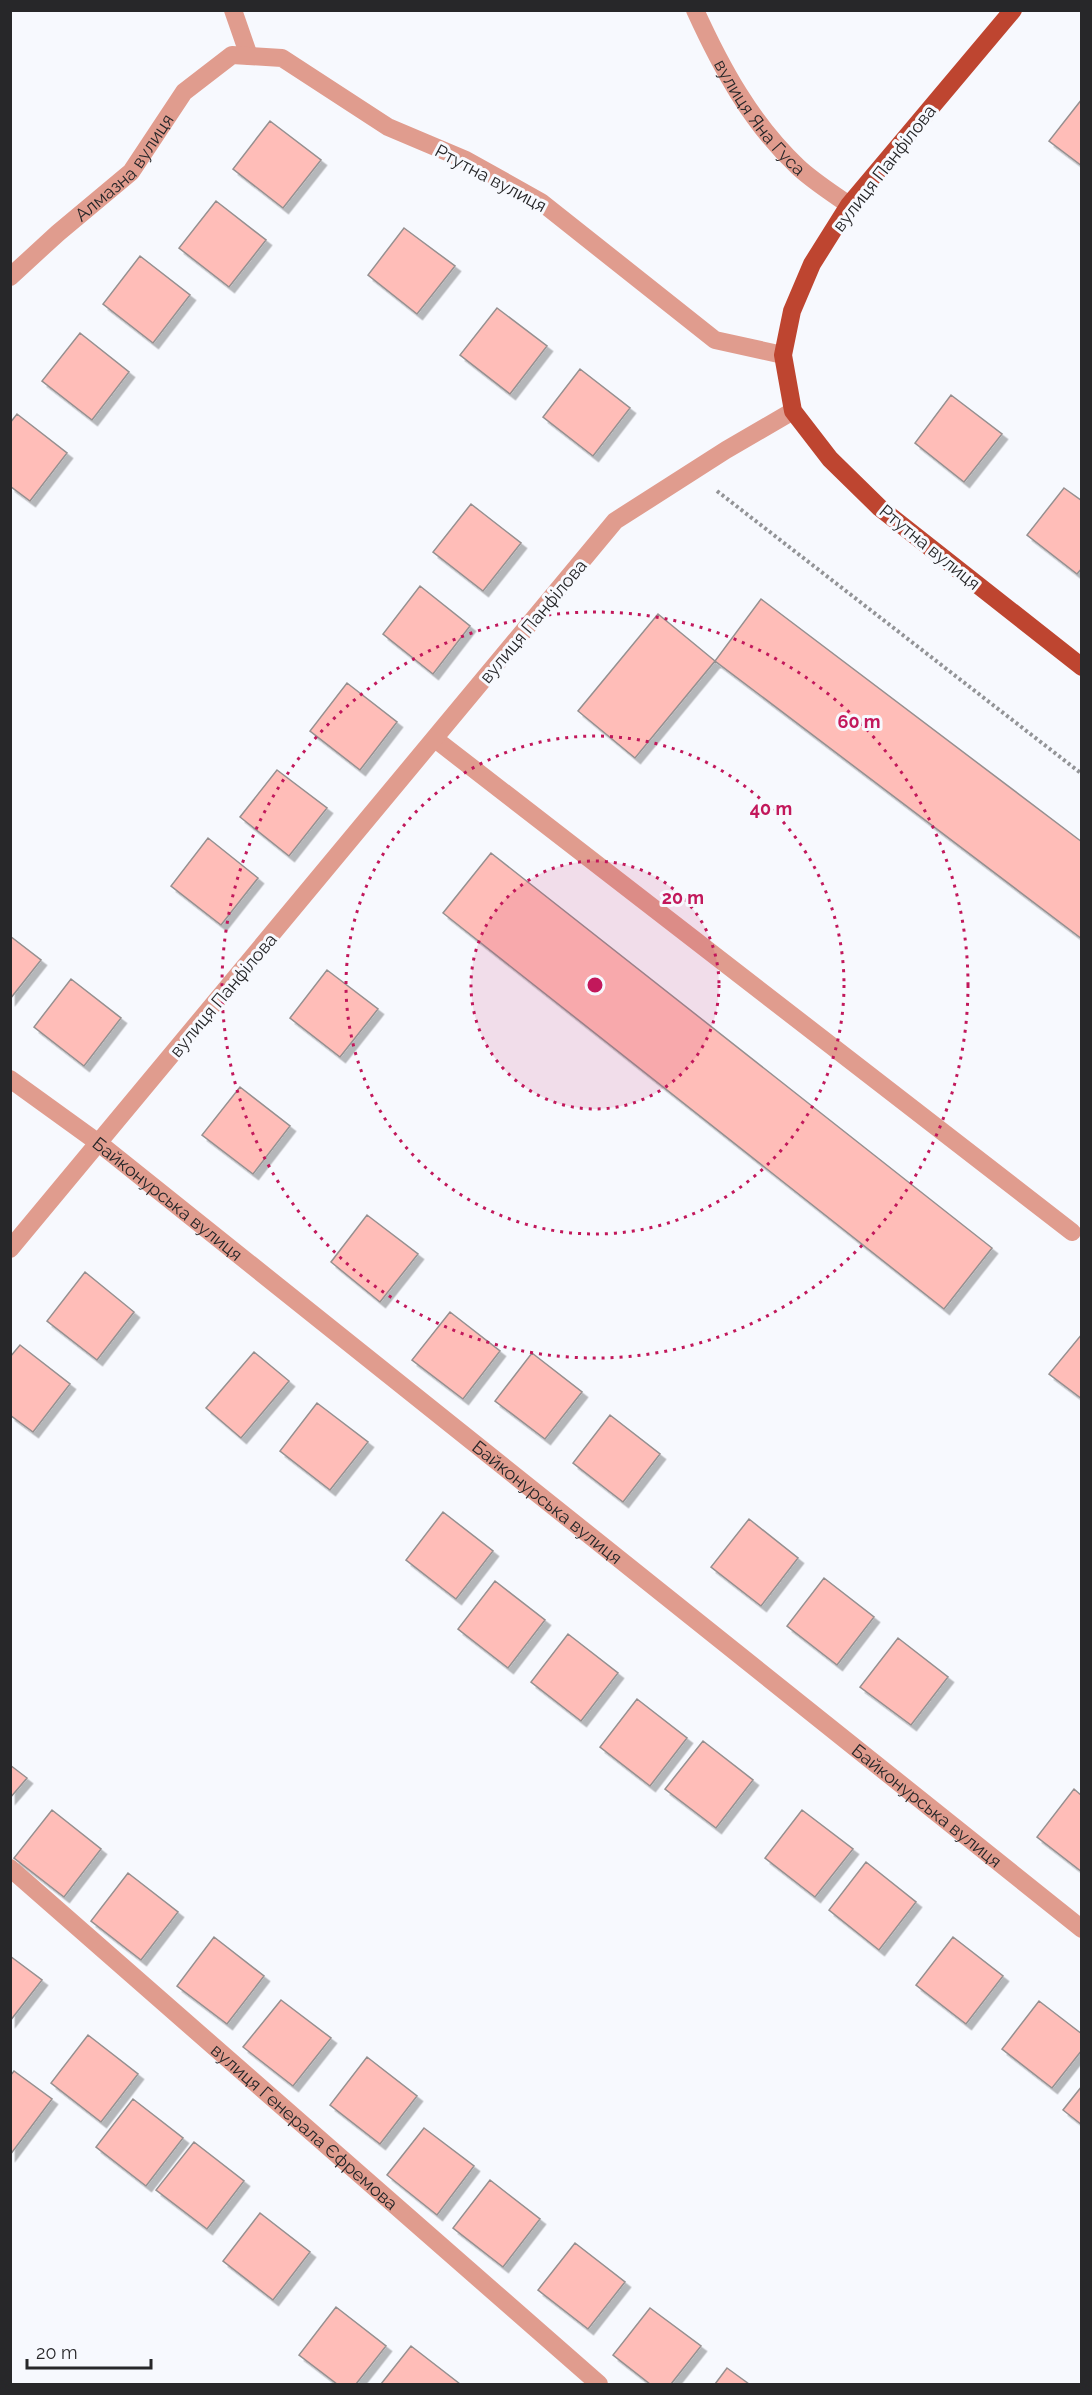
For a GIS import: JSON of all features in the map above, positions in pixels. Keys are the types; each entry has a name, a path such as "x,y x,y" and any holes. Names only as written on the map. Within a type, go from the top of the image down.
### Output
{"main road":[{"name":"вулиця Панфілова","path":"793,411 783,355 792,311 812,264 849,206 1013,10"},
{"name":"Ртутна вулиця","path":"793,411 830,459 879,508 1082,667"}],"street":[{"path":"233,10 240,55"},
{"name":"вулиця Яна Гуса","path":"695,10 720,64 760,125 798,167 849,206"},
{"name":"Алмазна вулиця","path":"10,277 131,172 184,92 240,55"},
{"name":"Ртутна вулиця","path":"240,55 282,58 388,127 466,160 541,202 716,340 783,355"},
{"name":"вулиця Панфілова","path":"10,1249 100,1144 615,521 793,411"},
{"path":"435,739 1071,1232"},
{"name":"Байконурська вулиця","path":"10,1079 100,1144 1082,1929"},
{"name":"вулиця Генерала Єфремова","path":"10,1868 599,2385"}],"path":[{"path":"692,472 1082,774"}],"building":[{"path":"1082,99 1082,166 1049,141"},
{"path":"270,121 321,160 283,208 233,169"},
{"path":"216,201 266,240 229,287 179,248"},
{"path":"404,228 455,266 417,314 368,275"},
{"path":"140,256 190,295 153,343 103,304"},
{"path":"497,308 547,346 510,394 460,355"},
{"path":"80,333 129,372 92,420 42,381"},
{"path":"580,369 630,408 593,456 543,417"},
{"path":"951,395 1002,434 964,482 915,443"},
{"path":"17,414 67,453 30,501 10,486 10,423"},
{"path":"1064,488 1082,501 1082,568 1077,574 1027,535"},
{"path":"471,504 521,543 483,591 433,552"},
{"path":"420,586 470,626 433,674 383,634"},
{"path":"761,599 1082,842 1082,939 715,661"},
{"path":"658,614 715,661 635,758 578,711"},
{"path":"347,683 397,722 360,770 310,731"},
{"path":"277,770 327,808 289,856 240,817"},
{"path":"208,838 258,878 221,925 171,886"},
{"path":"491,853 992,1248 944,1309 443,913"},
{"path":"10,936 41,960 10,999"},
{"path":"327,970 378,1009 340,1057 290,1018"},
{"path":"71,979 121,1018 84,1066 34,1027"},
{"path":"240,1087 290,1126 253,1174 202,1135"},
{"path":"367,1215 418,1254 380,1302 331,1262"},
{"path":"85,1272 134,1312 97,1360 47,1321"},
{"path":"450,1312 500,1351 463,1399 412,1360"},
{"path":"1082,1334 1082,1399 1049,1374"},
{"path":"20,1345 70,1384 33,1432 10,1415 10,1357"},
{"path":"254,1352 289,1381 241,1438 206,1408"},
{"path":"532,1353 582,1392 545,1439 495,1401"},
{"path":"317,1403 368,1442 330,1490 280,1451"},
{"path":"610,1415 660,1454 623,1502 573,1463"},
{"path":"443,1512 493,1551 456,1599 406,1560"},
{"path":"749,1519 798,1558 761,1606 711,1567"},
{"path":"824,1578 874,1617 837,1665 787,1626"},
{"path":"495,1581 545,1620 508,1668 458,1629"},
{"path":"568,1634 618,1673 581,1721 531,1682"},
{"path":"898,1638 948,1677 911,1725 860,1687"},
{"path":"637,1699 687,1738 650,1786 600,1747"},
{"path":"703,1741 753,1780 716,1828 665,1789"},
{"path":"10,1765 27,1778 10,1798"},
{"path":"1074,1789 1082,1796 1082,1872 1037,1837"},
{"path":"52,1810 101,1849 64,1897 14,1858"},
{"path":"802,1810 853,1849 815,1897 765,1858"},
{"path":"866,1862 916,1902 879,1950 829,1910"},
{"path":"128,1873 178,1912 141,1960 91,1921"},
{"path":"214,1937 264,1976 227,2024 177,1986"},
{"path":"953,1937 1003,1976 966,2024 916,1985"},
{"path":"10,1956 42,1980 10,2021"},
{"path":"281,2000 331,2038 293,2086 243,2047"},
{"path":"1039,2001 1082,2034 1082,2050 1052,2088 1002,2049"},
{"path":"88,2035 138,2074 101,2122 51,2083"},
{"path":"367,2057 417,2096 380,2144 330,2105"},
{"path":"14,2071 52,2099 10,2155 10,2076"},
{"path":"1082,2086 1082,2125 1063,2110"},
{"path":"133,2099 183,2138 146,2186 96,2147"},
{"path":"424,2128 474,2166 437,2215 387,2175"},
{"path":"194,2142 244,2181 207,2229 156,2190"},
{"path":"490,2180 540,2219 503,2267 453,2228"},
{"path":"260,2213 310,2252 273,2300 223,2261"},
{"path":"575,2243 625,2282 588,2329 538,2290"},
{"path":"336,2307 386,2346 356,2384 337,2384 299,2355"},
{"path":"650,2308 701,2346 671,2384 650,2384 613,2355"},
{"path":"411,2346 460,2384 381,2384"},
{"path":"727,2368 749,2384 715,2384"}]}
